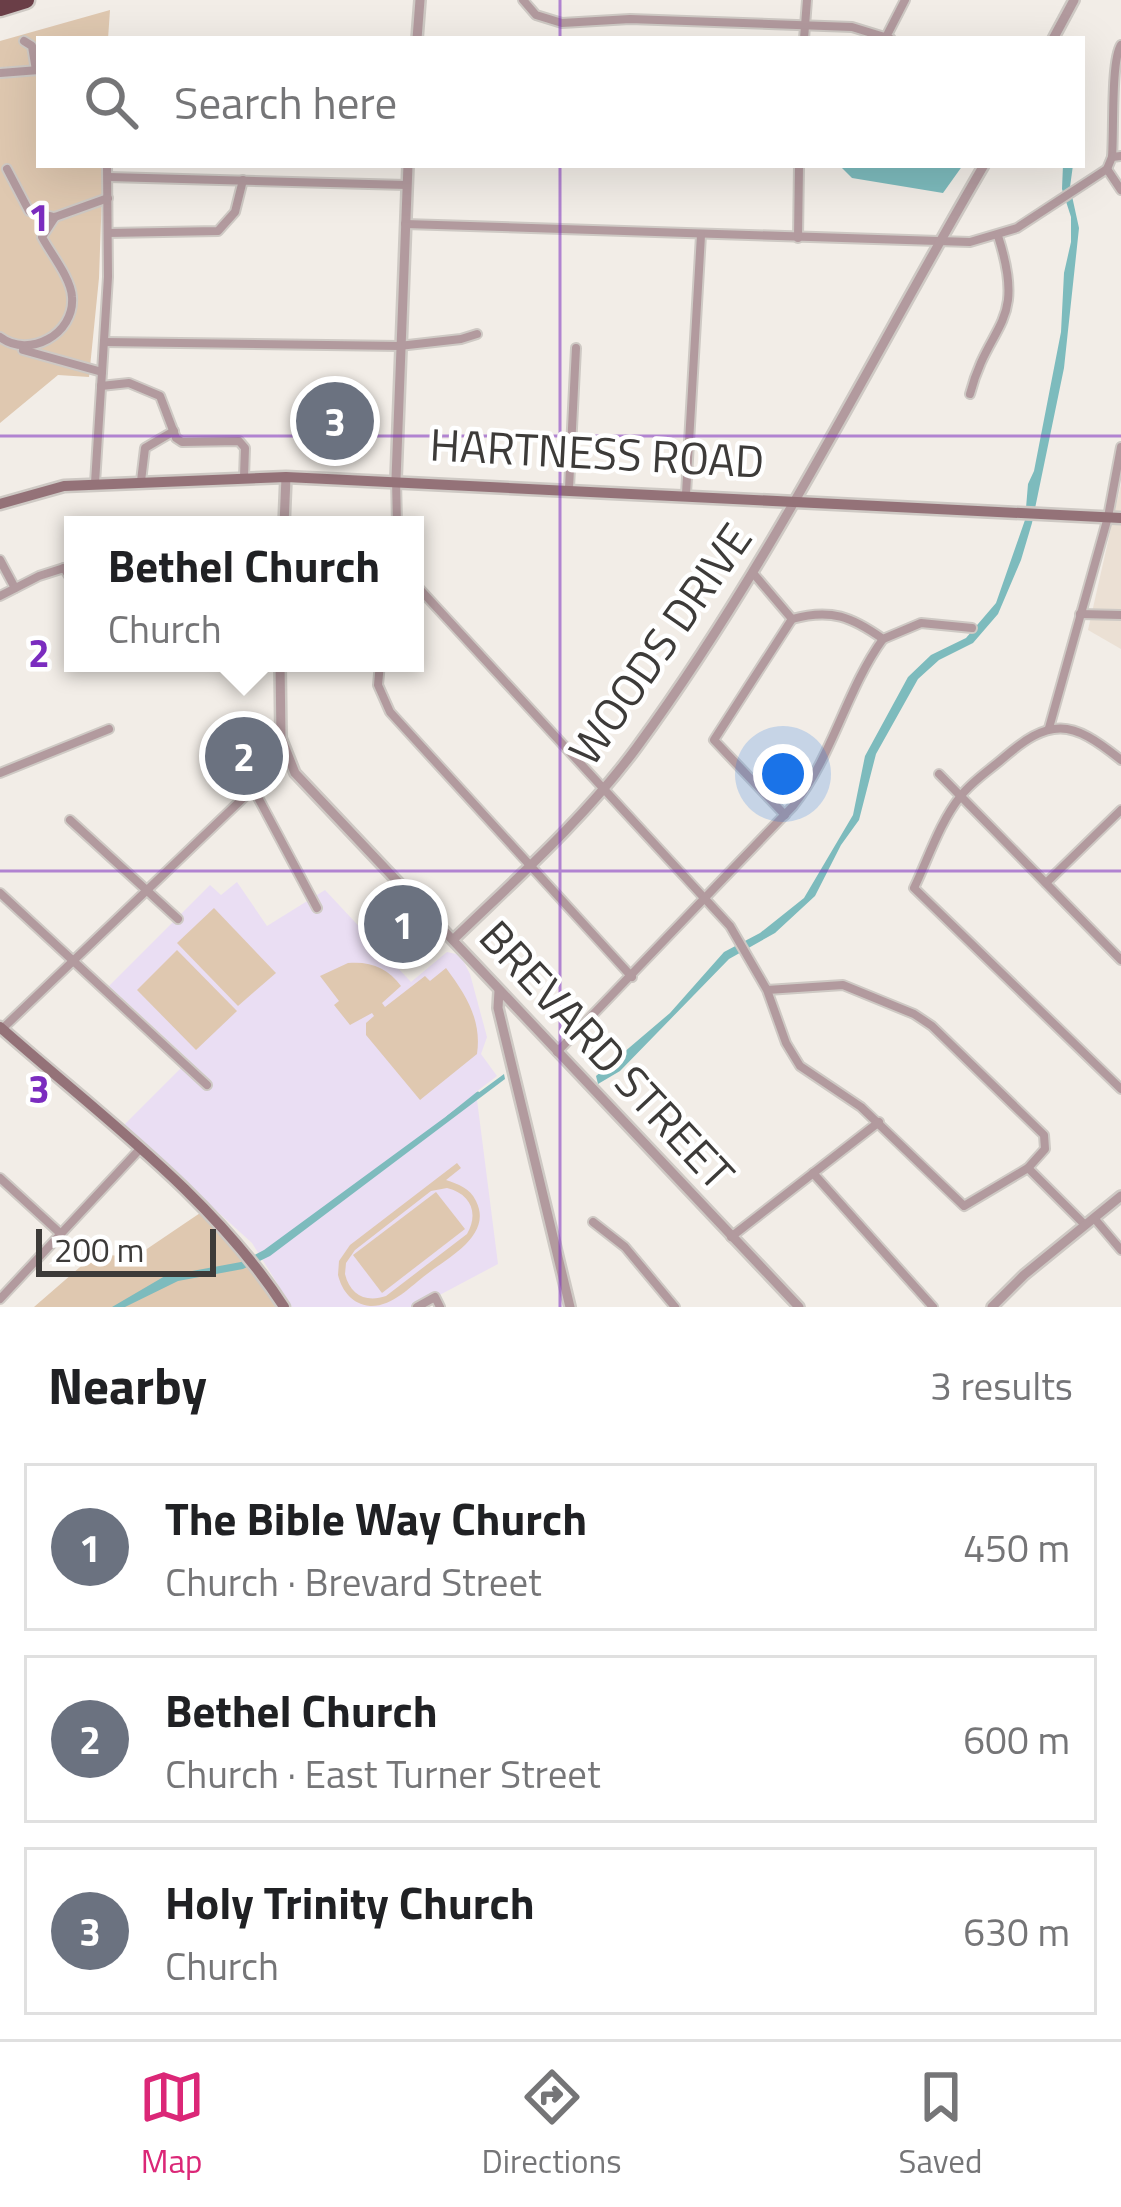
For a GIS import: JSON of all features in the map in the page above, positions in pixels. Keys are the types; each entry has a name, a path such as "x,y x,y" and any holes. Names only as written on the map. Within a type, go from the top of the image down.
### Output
{"highway":[{"path":"0,8 26,0"}],"main road":[{"name":"HARTNESS ROAD","path":"0,504 33,492 95,483 286,477 1114,518"},
{"path":"1,1029 230,1233 284,1307"}],"street":[{"path":"417,36 420,0"},
{"path":"523,0 536,15 562,23 630,19 852,27 881,36"},
{"path":"804,36 807,0"},
{"path":"889,36 905,0"},
{"path":"1055,36 1074,0"},
{"path":"24,41 32,46 36,62"},
{"path":"405,224 938,244 998,236 1107,169 1117,157 1113,61 1121,45"},
{"path":"0,74 36,70"},
{"path":"95,483 104,342 107,168"},
{"path":"397,516 408,168"},
{"path":"798,238 799,168"},
{"name":"WOODS DRIVE","path":"454,939 531,866 636,749 798,499 982,168"},
{"path":"7,169 71,289 73,302 67,326 41,344 12,346"},
{"path":"1107,169 1121,190"},
{"path":"109,177 407,185"},
{"path":"108,233 218,231 236,212 243,181"},
{"path":"29,211 55,217 108,198"},
{"path":"42,237 55,217"},
{"path":"686,494 701,235"},
{"path":"970,394 1010,299 998,236"},
{"path":"104,342 399,346 477,334"},
{"path":"0,337 12,346 102,372"},
{"path":"48,358 49,337"},
{"path":"569,488 576,348"},
{"path":"101,386 129,383 160,396 182,442 242,443 244,477"},
{"path":"140,481 145,448 174,431"},
{"path":"1049,728 1080,614 1114,518 1121,447"},
{"path":"284,516 286,477"},
{"path":"0,560 15,588"},
{"path":"0,596 64,570"},
{"path":"753,573 792,619"},
{"path":"424,594 706,898 767,990 786,1043 800,1066 879,1123 964,1206 1028,1168 1047,1145 1044,1135 924,1019 843,985 767,990"},
{"path":"785,815 714,740 792,619 829,612 855,620 884,639"},
{"path":"1080,614 1121,615"},
{"path":"556,1053 785,815 814,776 861,671 884,639 921,623 972,628"},
{"path":"1,1029 286,757 279,718 280,672"},
{"path":"379,672 378,685 390,712 632,977"},
{"path":"1121,760 1088,736 1049,728 1028,737 960,796 914,888 1121,1089"},
{"path":"0,773 109,729"},
{"name":"BREVARD STREET","path":"286,757 295,773 556,1053 800,1307"},
{"path":"939,773 1121,959"},
{"path":"254,790 316,908"},
{"path":"1046,883 1121,810"},
{"path":"70,820 178,919"},
{"path":"0,893 207,1085"},
{"path":"500,991 498,1008 570,1307"},
{"path":"731,1237 879,1123"},
{"path":"0,1299 139,1150"},
{"path":"1028,1168 1121,1250"},
{"path":"813,1173 933,1307"},
{"path":"0,1178 61,1234"},
{"path":"992,1307 1121,1196"},
{"path":"593,1222 625,1247 675,1307"},
{"path":"416,1307 437,1302"}],"shaded area":[{"path":"110,10 108,36 36,36 36,168 103,168 89,377 58,375 0,423 0,41"},
{"path":"1121,484 1121,649 1088,630"},
{"path":"237,882 267,926 325,890 411,982 447,952 463,960 487,1037 481,1054 497,1076 476,1092 498,1264 417,1307 292,1307 252,1243 123,1126 189,1060 109,986 210,885 221,895"},
{"path":"214,908 276,973 238,1006 177,943"},
{"path":"177,950 237,1011 196,1050 137,990"},
{"path":"348,963 378,967 396,980 401,986 382,1003 385,1007 425,976 430,981 446,968 471,1008 477,1054 420,1100 366,1035 372,1013 350,1025 334,1005 339,1001 320,976"},
{"path":"457,1163 461,1168 446,1180 467,1190 476,1201 480,1213 474,1235 401,1295 370,1306 349,1296 338,1275 339,1261 350,1245","holes":["431,1191 455,1191 467,1200 472,1212 467,1234 386,1296 372,1298 355,1292 345,1274 355,1250"]},
{"path":"436,1192 465,1229 382,1293 353,1255"},
{"path":"206,1209 283,1307 34,1307 95,1254 135,1257"}],"water":[{"path":"842,168 961,168 943,193 852,178"},
{"path":"1063,168 1073,168 1070,187 1079,228 1064,368 1032,523 998,614 973,643 939,660 918,679 876,754 859,820 815,896 775,933 729,959 620,1071 598,1084 596,1076 670,1013 724,952 760,933 804,898 853,815 865,756 908,677 931,655 966,638 996,603 1025,520 1028,484 1061,332 1071,242 1071,217 1062,189"},
{"path":"504,1074 505,1079 270,1256 243,1269 178,1281 125,1307 112,1307 165,1276 241,1262 264,1250"}],"waterway":[{"path":"448,1117 478,1093"}],"place":[{"name":"Holy Trinity Church","path":"335,421"},
{"name":"Bethel Church","path":"244,756"},
{"name":"The Bible Way Church","path":"403,924"}]}
